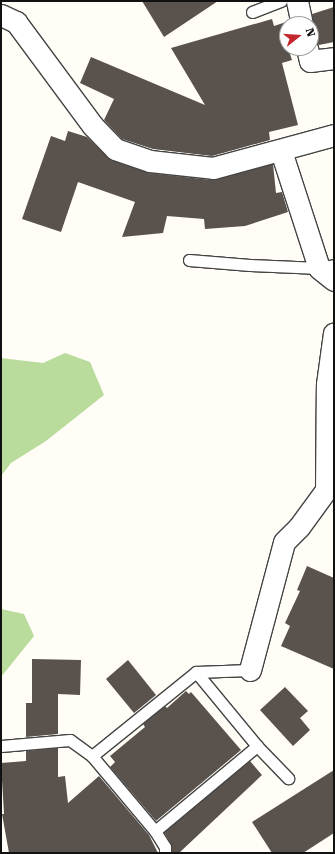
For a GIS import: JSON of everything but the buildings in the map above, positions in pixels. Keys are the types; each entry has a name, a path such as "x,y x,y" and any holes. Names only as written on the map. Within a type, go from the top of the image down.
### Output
{"street":[{"path":"297,1 300,16"},
{"path":"1,15 16,22 93,126 115,149 150,161 213,168 281,151 334,135"},
{"path":"309,56 310,61 334,58"},
{"path":"281,151 329,271"},
{"path":"250,670 284,542 299,527 326,490 327,384 334,333"}],"lane":[{"path":"252,12 281,1"},
{"path":"189,260 329,271"},
{"path":"92,756 196,672 250,670"},
{"path":"196,672 257,746 288,778"},
{"path":"1,746 70,740 92,756 155,831 165,847 165,853"},
{"path":"155,831 257,746"}],"green space":[{"path":"65,353 90,362 104,395 46,441 11,463 1,476 1,358 43,363"},
{"path":"1,609 24,614 34,636 1,677"}]}
